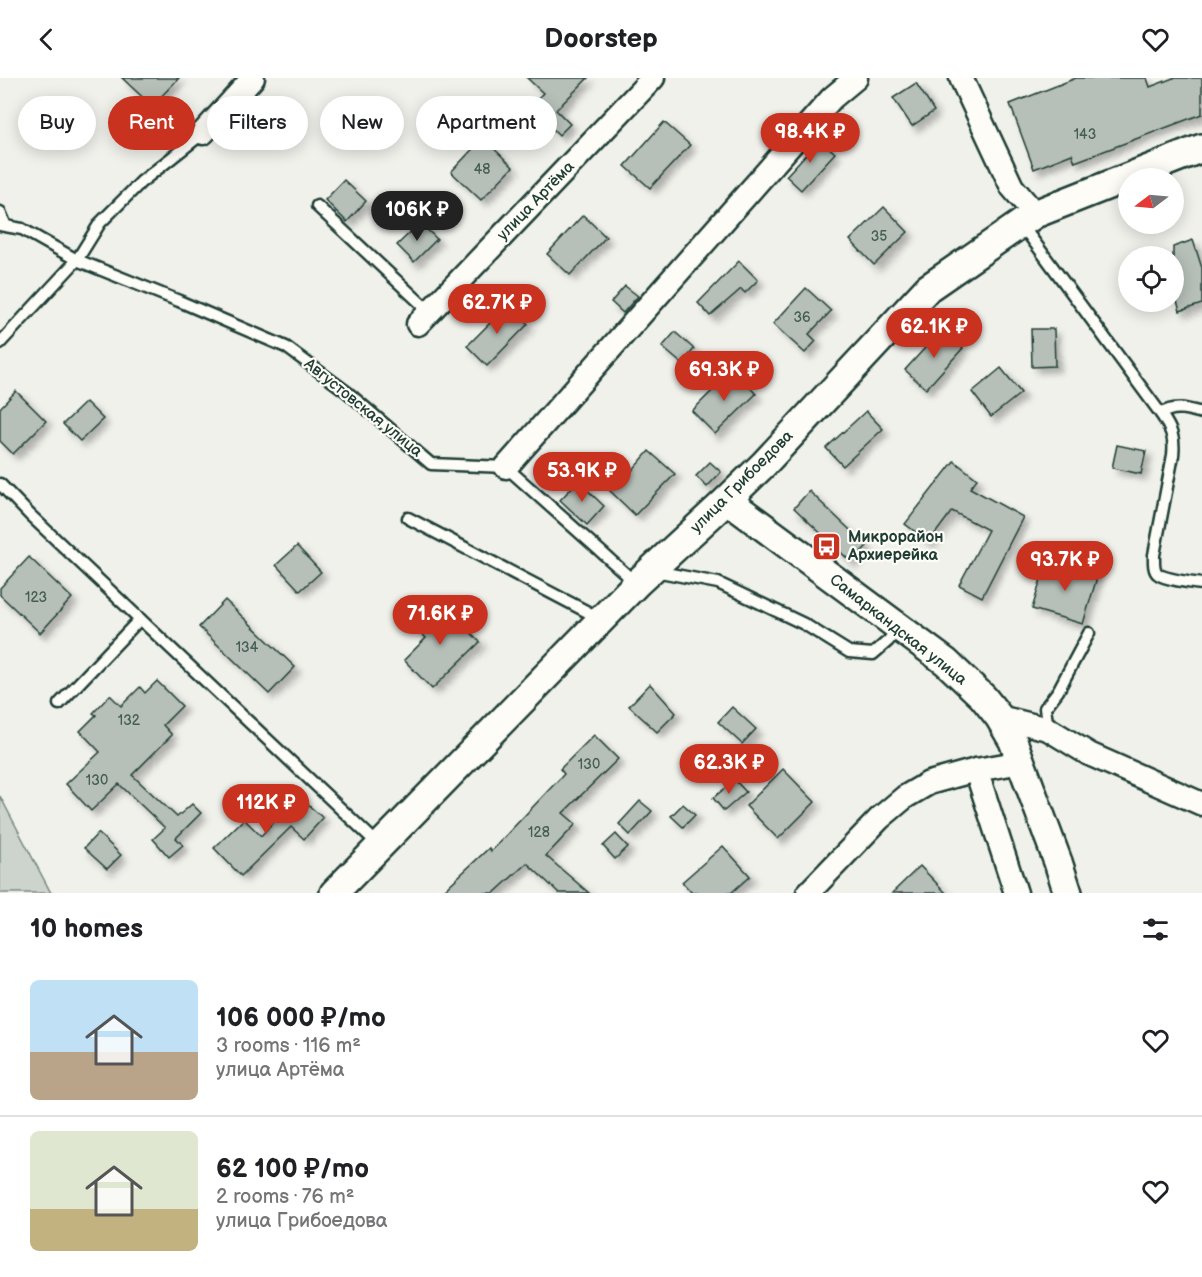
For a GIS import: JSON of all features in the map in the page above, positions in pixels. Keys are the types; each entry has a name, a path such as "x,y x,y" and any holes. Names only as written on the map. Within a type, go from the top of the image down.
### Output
{"street":[{"path":"203,133 253,78"},
{"name":"улица Артёма","path":"424,318 653,78"},
{"path":"506,467 832,98 856,78"},
{"path":"961,78 1028,219"},
{"name":"улица Грибоедова","path":"334,893 601,619 764,464 928,288 1028,219 1202,147"},
{"name":"Самаркандская улица","path":"727,500 946,662 982,697 999,717 1013,741 1068,893"},
{"path":"999,717 1048,729 1089,754 1202,804"},
{"path":"808,893 880,818 929,783 976,770 1022,762"},
{"path":"976,770 1016,893"}],"lane":[{"path":"0,343 77,260 100,223 141,182 203,133"},
{"path":"316,206 424,318"},
{"path":"0,212 3,226"},
{"path":"1028,219 1172,432 1173,455 1154,555 1154,568 1158,574 1165,577 1202,584"},
{"name":"Августовская улица","path":"3,226 22,228 77,260 286,347 347,392 431,464 506,467"},
{"path":"1161,414 1176,408 1202,412"},
{"path":"506,467 644,577 718,584 804,624 849,652 873,654 899,628"},
{"path":"0,484 380,846"},
{"path":"408,518 601,619"},
{"path":"59,704 140,619"},
{"path":"1048,729 1045,708 1058,691 1089,633"}],"shaded area":[{"path":"0,796 51,893 0,893"}],"building":[{"path":"122,78 179,78 162,96 141,96"},
{"path":"527,78 588,78 557,109 557,96 540,96 543,93"},
{"path":"1076,78 1147,78 1150,87 1173,78 1202,78 1202,114 1075,162 1072,154 1034,169 1010,104"},
{"path":"916,83 934,111 912,126 893,98"},
{"path":"557,111 570,124 559,135 557,133"},
{"path":"664,122 690,145 650,188 625,166"},
{"path":"820,139 835,153 801,190 786,176"},
{"path":"472,150 495,150 513,167 481,200 451,172"},
{"path":"344,180 366,201 347,222 325,200"},
{"path":"884,207 908,232 874,265 850,240"},
{"path":"583,215 606,237 570,275 547,254"},
{"path":"420,223 437,239 414,262 397,245"},
{"path":"1193,240 1202,268 1202,304 1184,310 1184,246 1176,246"},
{"path":"739,261 758,280 745,293 741,289 710,316 698,303"},
{"path":"625,286 638,296 623,313 611,302"},
{"path":"806,288 831,311 809,334 816,341 805,353 773,324"},
{"path":"508,305 528,324 487,366 467,346"},
{"path":"942,329 963,348 926,389 905,370"},
{"path":"1031,329 1054,329 1055,366 1032,367"},
{"path":"675,332 694,349 682,364 662,347"},
{"path":"1001,368 1021,393 991,417 972,392"},
{"path":"733,370 756,394 715,434 692,411"},
{"path":"16,391 46,421 13,454 0,441 0,408"},
{"path":"86,402 103,419 80,441 63,424"},
{"path":"866,411 883,429 843,466 826,448"},
{"path":"1117,445 1146,451 1141,474 1112,468"},
{"path":"649,451 675,474 635,515 607,488 626,469 630,473"},
{"path":"954,461 977,479 970,488 1023,517 982,597 959,585 988,530 952,511 929,542 905,524"},
{"path":"710,462 721,472 707,487 696,476"},
{"path":"578,481 604,506 587,525 560,500"},
{"path":"809,491 867,546 851,562 794,508"},
{"path":"297,546 321,572 300,591 276,565"},
{"path":"29,557 72,598 40,633 0,595 0,588"},
{"path":"1047,559 1098,574 1083,624 1032,609"},
{"path":"225,600 295,667 269,694 199,627"},
{"path":"441,602 480,642 432,689 404,660 426,638 415,627"},
{"path":"157,681 182,706 163,725 172,735 132,775 177,817 192,804 201,813 176,838 183,845 169,857 153,839 165,828 119,784 91,811 66,784 100,752 80,731 96,715 93,713 110,695 121,706 140,687 145,693"},
{"path":"650,684 676,713 657,732 629,706"},
{"path":"732,707 756,729 742,744 718,722"},
{"path":"594,735 618,759 563,813 576,824 546,856 589,893 559,893 527,863 494,893 441,893 489,848 491,851 564,774 560,769"},
{"path":"783,769 815,802 778,839 746,806"},
{"path":"735,780 746,792 724,811 713,798"},
{"path":"297,795 323,818 304,839 291,827 241,876 214,848 244,819 261,836"},
{"path":"640,801 652,811 630,835 619,824"},
{"path":"683,804 695,815 683,827 671,816"},
{"path":"98,833 121,855 107,869 84,848"},
{"path":"616,834 628,847 615,859 603,846"},
{"path":"723,846 750,876 731,893 692,893 682,882"},
{"path":"920,866 946,893 892,893"}],"place":[{"name":"Микрорайон Архиерейка","path":"827,546"}]}
